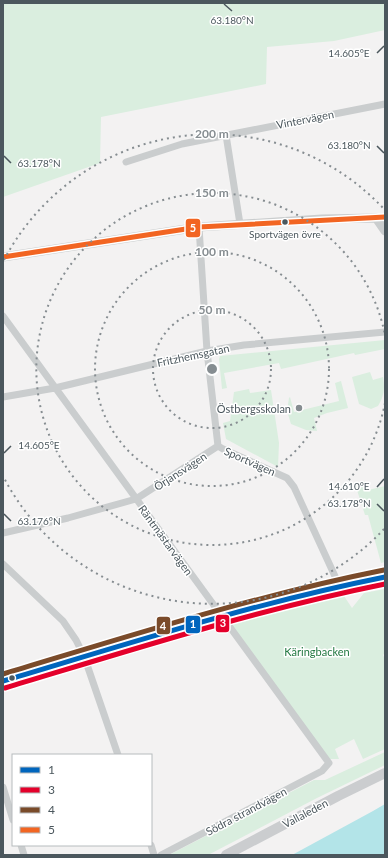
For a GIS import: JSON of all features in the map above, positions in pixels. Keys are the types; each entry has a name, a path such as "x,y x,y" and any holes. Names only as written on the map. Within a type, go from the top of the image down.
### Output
{"main road":[{"name":"Vallaleden","path":"226,855 385,772"}],"street":[{"name":"Vintervägen","path":"126,162 182,144 385,104"},
{"path":"226,135 240,224"},
{"path":"3,257 199,227 240,224 381,217 385,231"},
{"name":"Sportvägen","path":"199,227 207,351 218,446 287,478 296,490 339,585"},
{"name":"Räntmästarvägen","path":"3,316 329,763"},
{"name":"Fritzhemsgatan","path":"3,397 55,388 207,351 244,345 385,332"},
{"name":"Örjansvägen","path":"3,533 68,518 136,498 218,446"},
{"path":"3,564 63,621 76,640 84,656 118,754"},
{"path":"3,681 221,616 339,585 385,577"},
{"name":"Södra strandvägen","path":"161,855 322,771 329,763"},
{"path":"3,788 12,817"}],"green space":[{"path":"3,3 385,3 385,30 334,41 267,47 266,84 101,117 100,163 3,197"},
{"path":"385,340 385,349 355,355 354,353 281,369 279,363 224,373 227,388 222,389 220,356"},
{"path":"370,372 373,380 383,377 384,385 383,396 378,406 371,409 359,404 352,377"},
{"path":"341,381 348,408 314,418 317,431 306,430 291,424 287,411 290,397 294,412 339,401 335,383"},
{"path":"249,389 250,393 271,390 279,443 278,467 226,439 223,423 230,421 234,392"},
{"path":"365,481 368,490 385,486 385,562 381,563 368,515 365,515 355,484"},
{"name":"Käringbacken","path":"385,589 385,653 383,655 385,659 385,749 363,759 354,739 335,749 339,759 328,759 227,619 340,590 352,608 364,593"},
{"path":"385,752 385,765 317,798 208,855 169,855 314,780 325,780"}],"water":[{"path":"385,804 385,855 292,855 373,811"}],"transit line":[{"name":"5","path":"3,257 199,227 385,217"},
{"name":"4","path":"3,674 240,604 335,580 384,570"},
{"name":"1","path":"3,681 240,611 336,587 385,577"},
{"name":"3","path":"5,688 241,618 337,594 385,584"}],"place":[{"name":"Sportvägen övre","path":"285,222"},
{"name":"Östbergsskolan","path":"299,408"}]}
